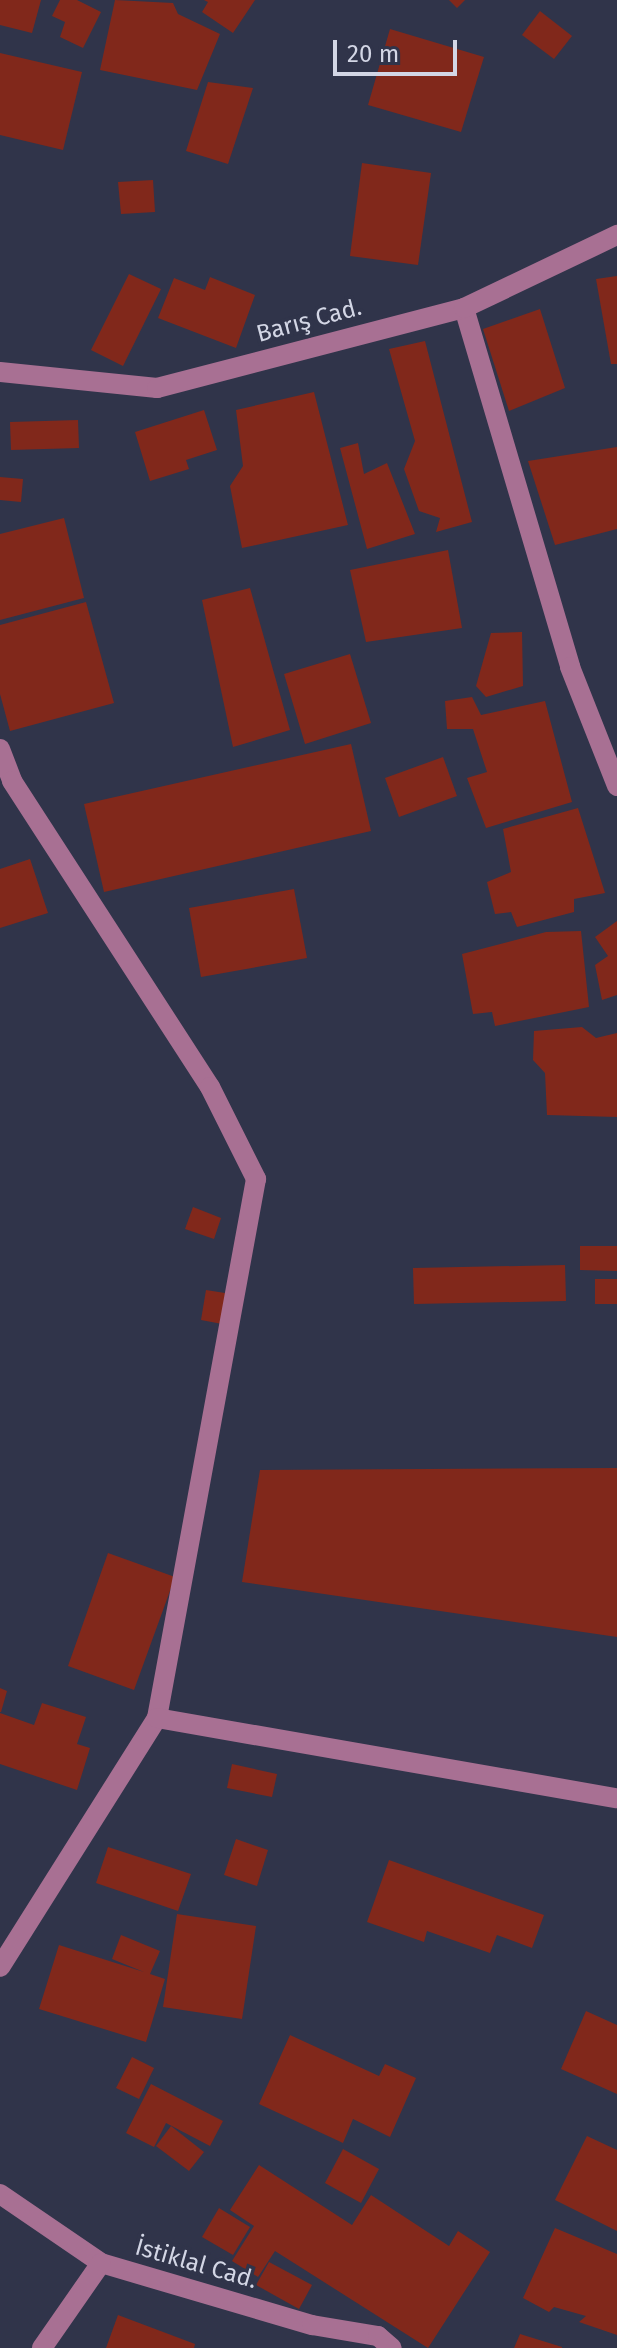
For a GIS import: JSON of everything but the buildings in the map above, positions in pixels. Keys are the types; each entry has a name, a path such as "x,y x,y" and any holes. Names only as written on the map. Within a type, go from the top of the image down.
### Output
{"street":[{"name":"Barış Cad.","path":"0,372 157,388 464,308 617,235"},
{"path":"464,308 570,667 617,786"},
{"path":"0,749 12,781 210,1087 256,1179 157,1718 0,1967"},
{"path":"157,1718 617,1798"},
{"name":"İstiklal Cad.","path":"0,2194 101,2263 312,2325 378,2336 392,2348"},
{"path":"42,2348 101,2263"}]}
